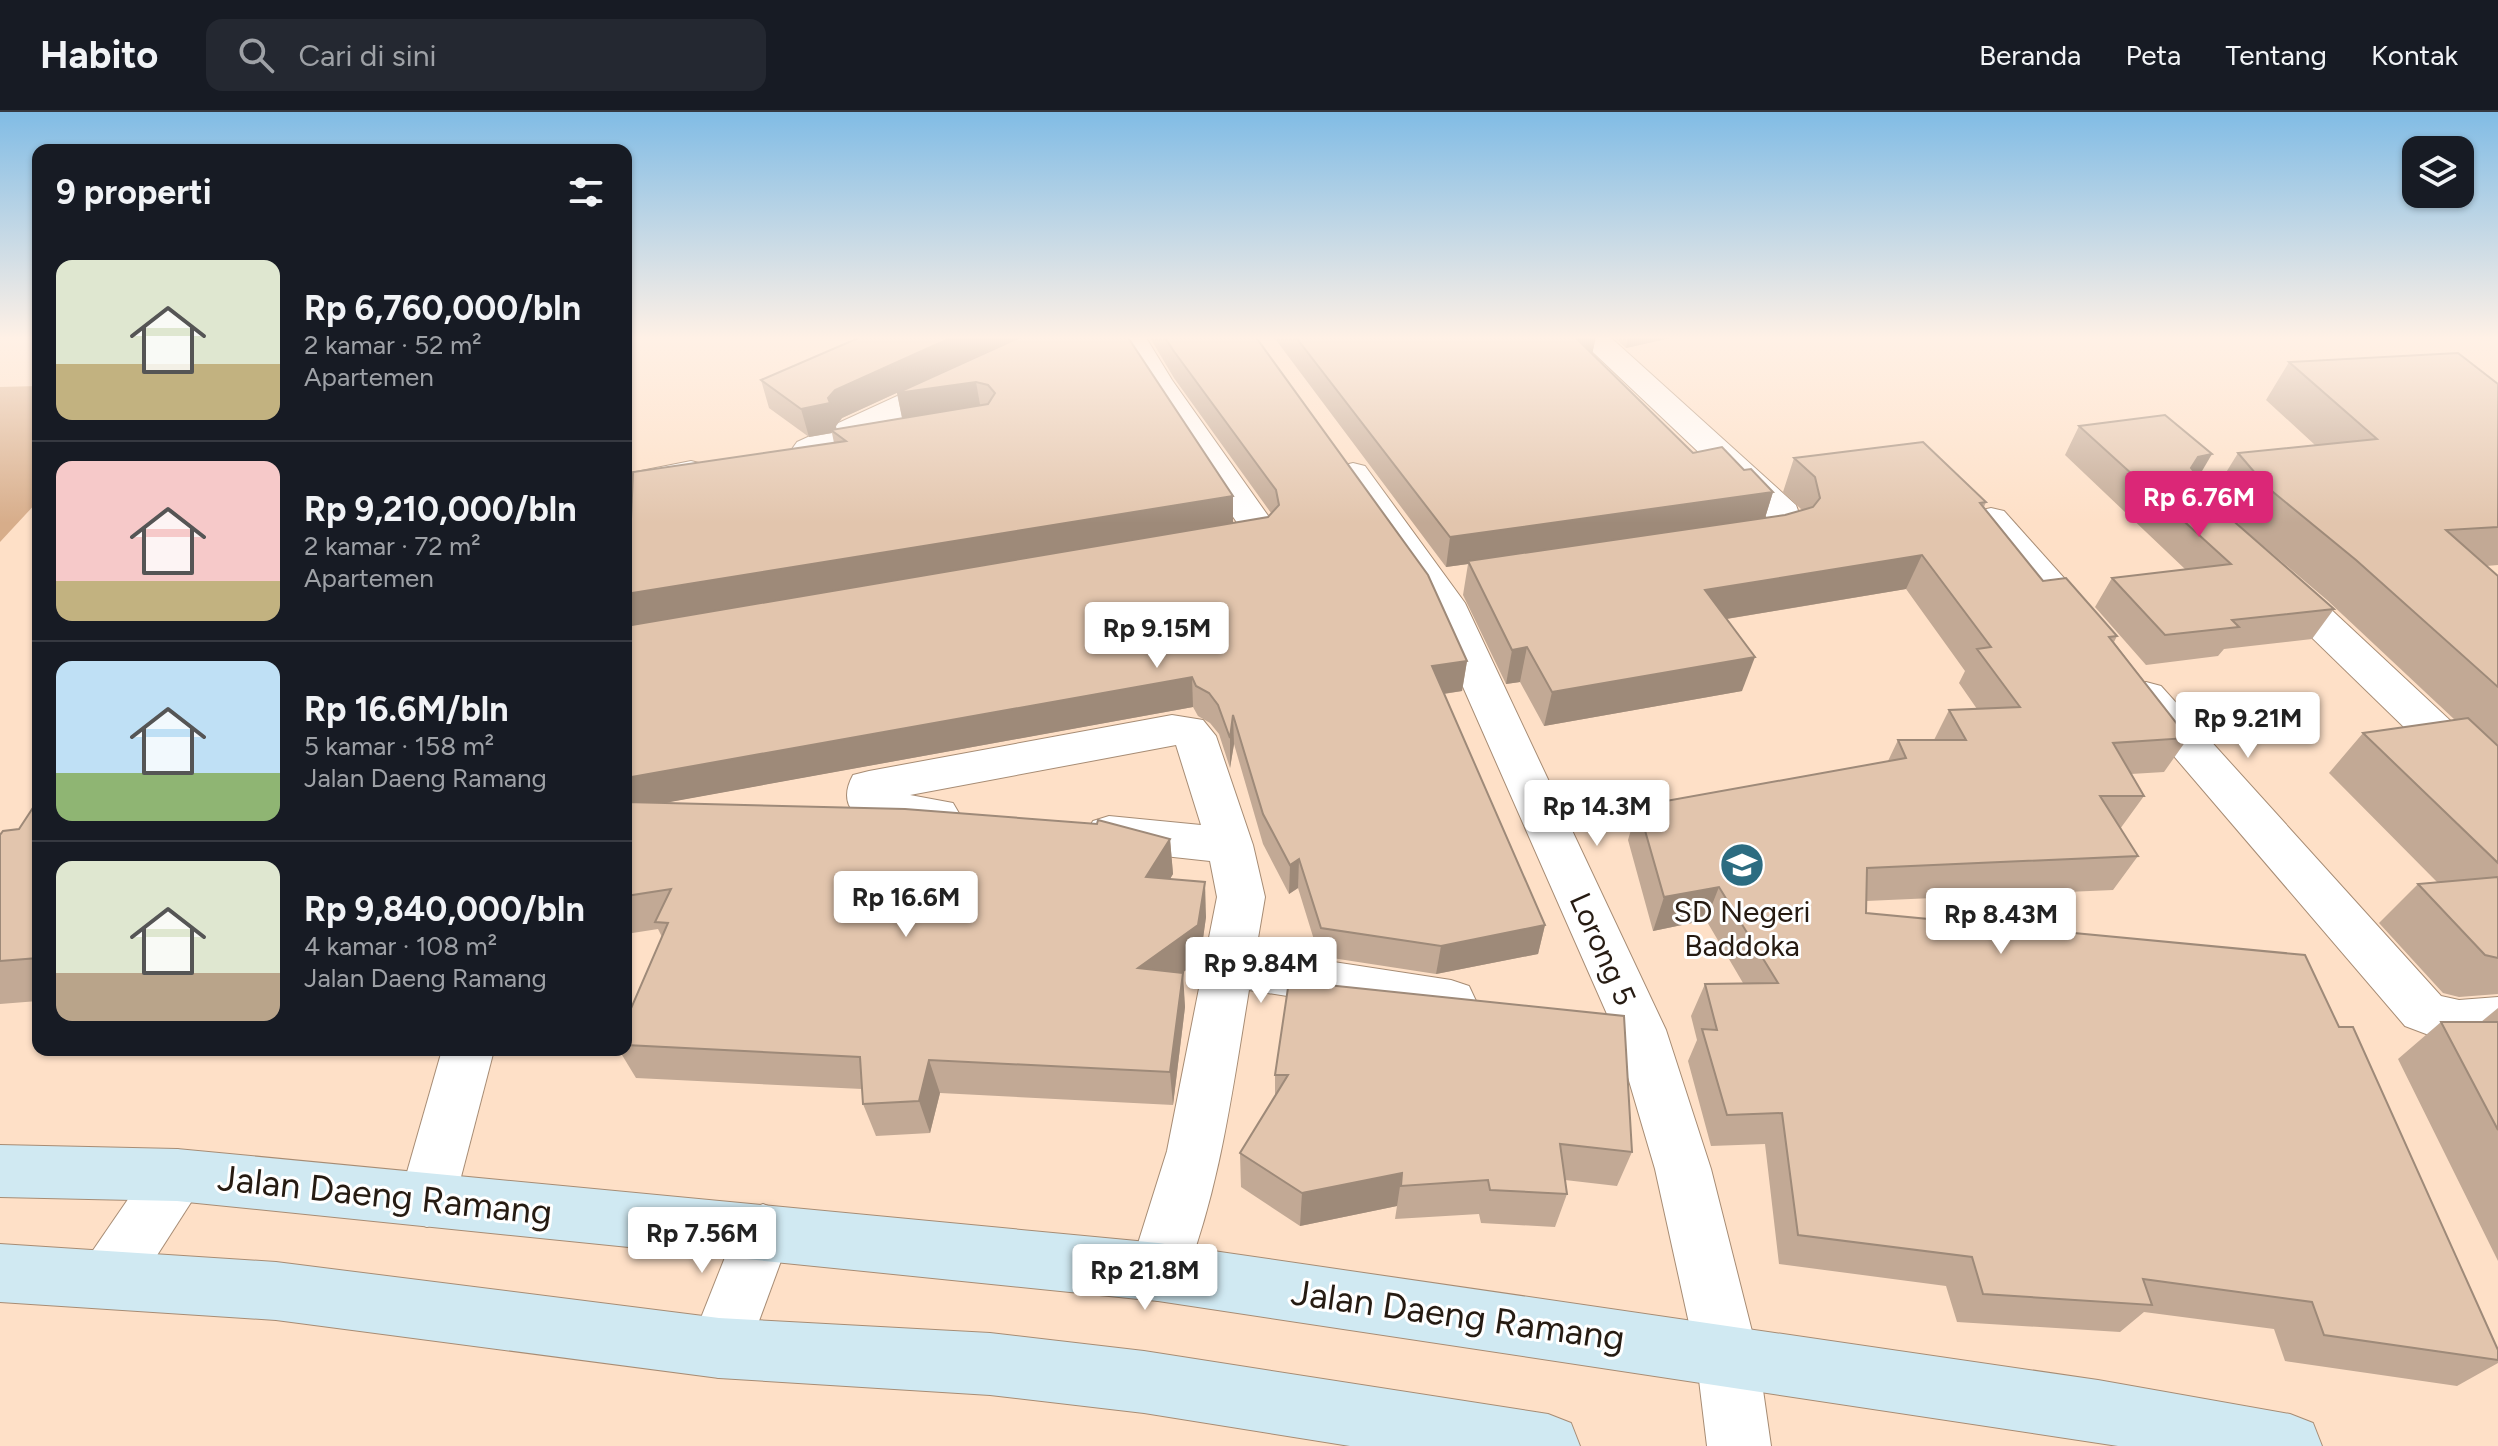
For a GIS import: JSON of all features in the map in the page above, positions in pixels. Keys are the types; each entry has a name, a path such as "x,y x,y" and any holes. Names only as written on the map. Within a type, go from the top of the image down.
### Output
{"main road":[{"name":"Jalan Daeng Ramang","path":"0,1171 177,1175 1158,1272 2098,1411 2290,1446"},
{"path":"0,1273 276,1291 719,1348 990,1364 1144,1382 1548,1446"}],"street":[{"path":"914,398 794,452 918,432"},
{"path":"1168,398 1258,527 1258,532 1242,540 1181,550"},
{"path":"1659,398 1783,513 1787,522 1787,530 1772,535 1710,544"},
{"name":"Lorong 5","path":"1330,441 1450,582 1484,682 1616,1026 1683,1169 1727,1355 1739,1446"},
{"path":"632,487 643,480 719,465"},
{"path":"1991,519 2423,1011 2440,1021 2498,1019"},
{"path":"2247,556 2311,611 2498,791"},
{"path":"970,818 879,809 867,801 866,791 869,787 1182,729 1195,736 1230,845 1241,897 1195,1151 1158,1272"},
{"path":"1062,828 1230,845"},
{"path":"1230,967 1498,1008"},
{"path":"427,1200 466,1056"},
{"path":"108,1279 177,1175"},
{"path":"719,1348 763,1231"}],"shaded area":[{"path":"0,398 32,398 32,507 0,542"}],"building":[{"path":"786,398 828,398 830,403 801,409"},
{"path":"992,398 1168,398 1233,496 632,593 633,472 846,441 831,430 988,404"},
{"path":"1209,398 1300,398 1428,575 1467,661 1432,666 1545,925 1441,946 1321,928 1299,859 1290,865 1263,814 1233,715 1230,738 1218,705 1209,693 1196,686 1192,677 632,777 632,625 1268,517 1279,505 1276,490"},
{"path":"1343,398 1637,398 1693,453 1722,447 1744,470 1751,469 1773,492 1450,537"},
{"path":"2330,398 2498,398 2498,527 2446,530 2498,576 2498,687 2356,560 2267,487 2238,453 2377,439"},
{"path":"2165,415 2212,454 2198,457 2191,468 2229,517 2334,609 2232,620 2239,627 2165,635 2112,578 2231,564 2079,426"},
{"path":"1923,442 1986,502 1980,503 2043,581 2066,578 2117,636 2109,637 2188,738 2113,743 2144,796 2100,796 2138,856 1867,868 1866,913 2305,955 2339,1027 2353,1027 2498,1350 2498,1360 2324,1335 2312,1302 2143,1279 2152,1305 1983,1294 1972,1257 1798,1235 1782,1113 1727,1115 1702,1029 1717,1030 1705,984 1778,983 1719,887 1664,897 1638,806 1906,758 1898,740 1966,740 1949,710 2020,707 1977,649 1991,647 1922,555 1705,590 1755,657 1552,692 1527,647 1512,650 1468,561 1785,515 1813,507 1820,498 1815,477 1794,458"},
{"path":"2468,718 2498,746 2498,863 2363,733"},
{"path":"632,802 905,809 1097,824 1098,820 1170,839 1146,877 1205,882 1198,925 1138,968 1183,973 1170,1072 929,1060 919,1101 863,1104 860,1057 632,1045 632,1006 668,923 655,922 671,889 632,895"},
{"path":"32,809 32,958 0,961 0,835 3,831 19,829"},
{"path":"2498,877 2498,958 2485,955 2418,884"},
{"path":"1289,981 1624,1016 1632,1152 1560,1144 1567,1194 1490,1190 1488,1180 1401,1186 1402,1173 1302,1193 1240,1153 1288,1075 1275,1075"},
{"path":"2441,1022 2498,1022 2498,1130"}],"place":[{"name":"SD Negeri Baddoka","path":"1742,865"}]}
